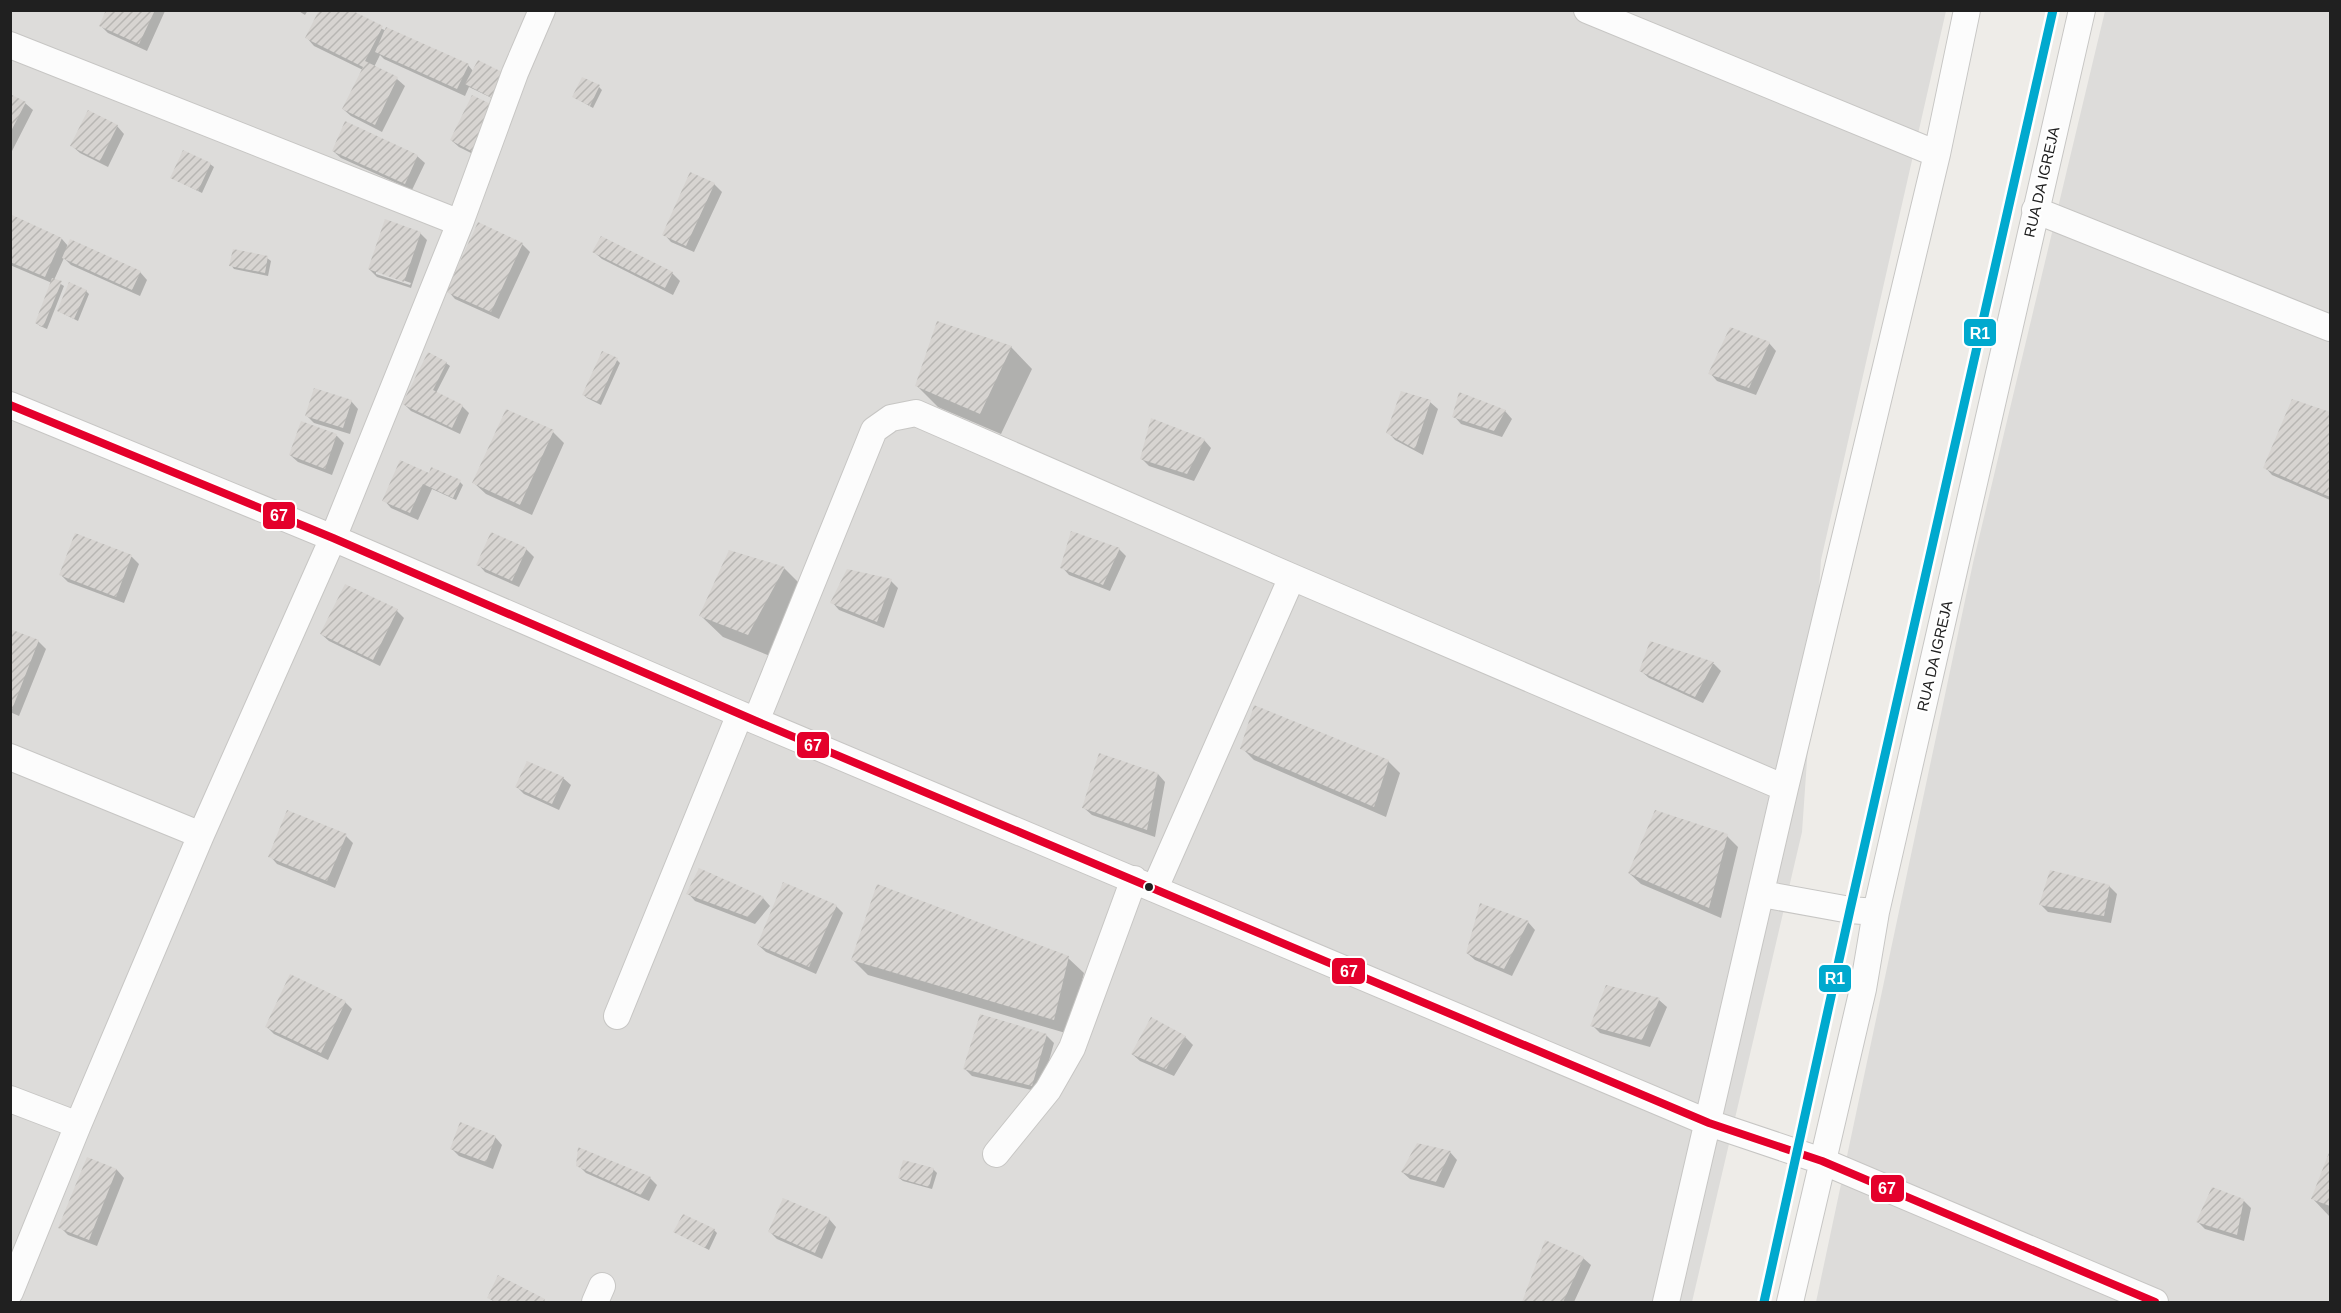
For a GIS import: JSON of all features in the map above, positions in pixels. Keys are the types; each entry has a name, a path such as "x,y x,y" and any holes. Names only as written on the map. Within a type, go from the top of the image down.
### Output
{"street":[{"path":"10,1292 201,835 333,537 460,224 515,73 542,10"},
{"path":"1587,10 1937,154"},
{"path":"1666,1302 1785,788 1937,154 1967,10"},
{"name":"RUA DA IGREJA","path":"1791,1302 1863,989 1876,912 2082,10"},
{"path":"10,45 460,224"},
{"path":"2035,210 2331,328"},
{"path":"10,405 333,537 748,717 1708,1123 1822,1161 2155,1302"},
{"path":"617,1016 874,430 891,418 916,413 1785,788"},
{"path":"996,1155 1048,1090 1071,1048 1144,884 1292,577"},
{"path":"10,757 201,835"},
{"path":"1762,894 1850,910 1876,912"},
{"path":"10,1099 78,1125"}],"shaded area":[{"path":"10,11 1946,11 1821,560 1802,832 1692,1302 11,1302"},
{"path":"2105,11 2330,11 2330,1302 1816,1302 1973,563"}],"building":[{"path":"106,10 155,10 139,44 99,26"},
{"path":"319,10 351,10 383,26 365,61 398,77 375,125 342,109 363,67 305,38"},
{"path":"386,27 469,64 457,89 375,52"},
{"path":"478,60 506,74 494,99 465,84"},
{"path":"582,77 600,85 590,106 572,97"},
{"path":"10,94 26,102 10,133"},
{"path":"472,95 499,108 477,154 450,140"},
{"path":"88,110 118,125 100,161 70,146"},
{"path":"345,121 418,155 405,184 332,151"},
{"path":"183,150 211,163 198,191 170,178"},
{"path":"690,172 715,183 686,246 662,235"},
{"path":"10,214 62,238 45,277 10,262"},
{"path":"385,219 421,232 404,282 368,269"},
{"path":"478,222 523,243 491,312 446,292"},
{"path":"601,236 673,272 665,288 592,252"},
{"path":"70,239 141,271 132,290 62,258"},
{"path":"233,249 268,256 265,273 229,266"},
{"path":"52,278 62,281 43,327 35,323"},
{"path":"69,282 87,290 74,319 57,311"},
{"path":"937,321 1012,346 980,414 915,386"},
{"path":"1730,327 1770,342 1749,388 1708,374"},
{"path":"602,351 618,358 598,402 582,395"},
{"path":"428,352 447,362 433,390 463,405 452,428 402,404"},
{"path":"314,388 352,400 343,428 305,416"},
{"path":"1401,391 1431,400 1415,449 1386,433"},
{"path":"1459,392 1506,410 1494,431 1452,417"},
{"path":"2292,399 2330,412 2330,497 2263,468"},
{"path":"506,409 554,430 520,505 472,483"},
{"path":"1151,418 1205,439 1187,474 1140,459"},
{"path":"301,421 337,434 325,469 289,455"},
{"path":"400,460 429,473 431,467 461,480 453,498 423,484 410,513 382,501"},
{"path":"1071,531 1120,548 1103,585 1060,568"},
{"path":"491,532 527,548 512,581 476,565"},
{"path":"75,533 132,555 116,597 59,575"},
{"path":"729,550 785,567 748,635 699,616"},
{"path":"847,569 892,579 877,622 830,603"},
{"path":"345,584 398,609 373,660 320,634"},
{"path":"10,629 39,640 11,712 10,712"},
{"path":"1650,641 1714,662 1695,697 1639,671"},
{"path":"1254,705 1389,760 1374,807 1240,749"},
{"path":"1099,753 1158,773 1147,830 1082,808"},
{"path":"527,761 564,777 552,804 515,787"},
{"path":"287,810 347,834 327,881 268,857"},
{"path":"1655,810 1728,834 1709,908 1628,873"},
{"path":"699,868 764,897 748,917 686,894"},
{"path":"2050,870 2110,885 2104,916 2039,905"},
{"path":"783,882 837,905 809,967 757,945"},
{"path":"877,884 1069,956 1054,1020 851,960"},
{"path":"1480,903 1529,921 1504,969 1466,953"},
{"path":"290,974 346,1001 321,1053 265,1027"},
{"path":"1606,985 1660,998 1642,1040 1590,1026"},
{"path":"980,1014 1047,1034 1032,1086 963,1069"},
{"path":"1151,1017 1186,1036 1166,1069 1131,1054"},
{"path":"460,1122 496,1136 486,1162 450,1149"},
{"path":"1417,1143 1451,1151 1436,1182 1401,1172"},
{"path":"578,1147 651,1177 641,1195 576,1166"},
{"path":"2330,1150 2330,1206 2311,1199"},
{"path":"87,1157 117,1169 89,1240 58,1228"},
{"path":"903,1160 934,1168 929,1187 898,1178"},
{"path":"2212,1187 2244,1199 2237,1235 2196,1222"},
{"path":"783,1198 830,1218 815,1253 768,1232"},
{"path":"683,1214 715,1229 705,1248 673,1232"},
{"path":"1545,1240 1584,1257 1563,1302 1522,1302"},
{"path":"498,1275 545,1299 543,1302 496,1302 487,1298"}],"transit line":[{"name":"R1","path":"1764,1302 2053,10"},
{"name":"67","path":"10,405 333,538 756,721 1709,1123 1822,1161 2155,1302"}]}
